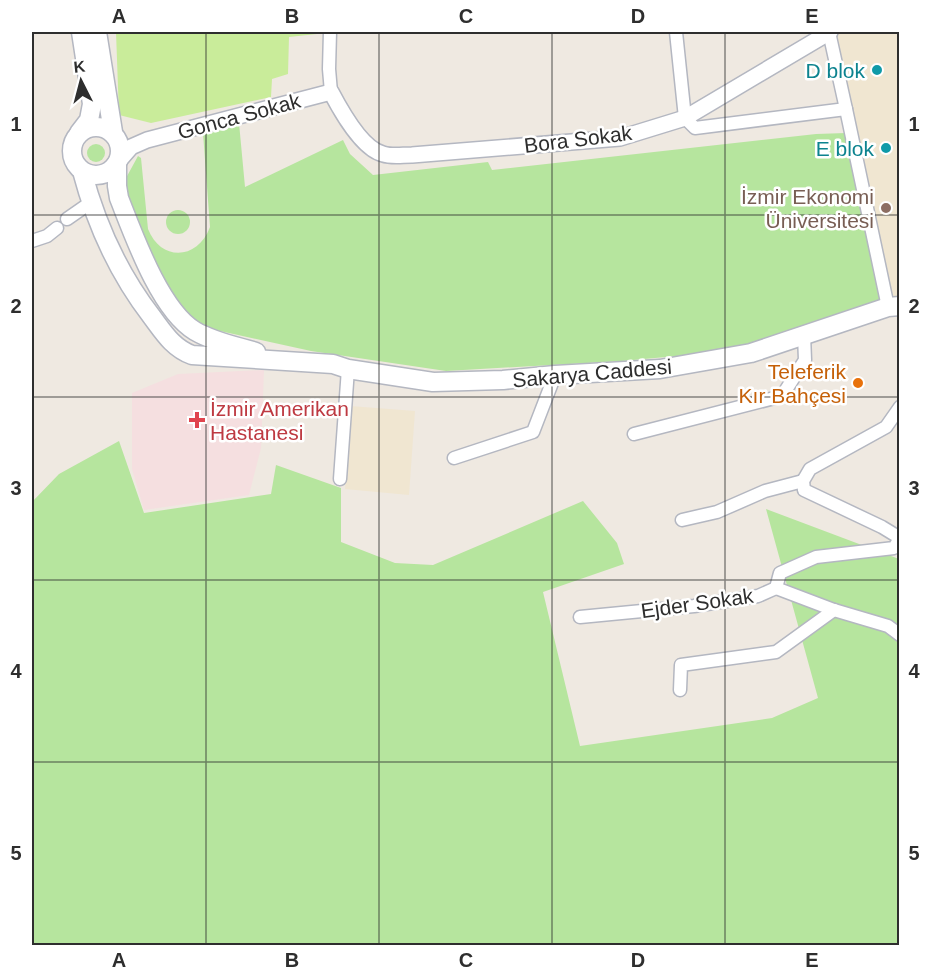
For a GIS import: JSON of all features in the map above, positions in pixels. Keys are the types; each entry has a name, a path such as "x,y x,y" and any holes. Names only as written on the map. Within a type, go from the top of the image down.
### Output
{"main road":[{"path":"81,32 92,104 89,120 73,140 72,149 73,159 82,171 94,176 109,172 117,163 120,155 120,147 113,132 97,32"},
{"path":"80,133 94,126 106,127 113,132"},
{"name":"Sakarya Caddesi","path":"117,163 119,198 149,268 176,314 195,331 213,339 278,359"},
{"name":"Sakarya Caddesi","path":"82,171 90,203 121,272 136,297 175,345 192,355 333,364 348,369 433,382 503,380 660,369 751,353 894,307"}],"street":[{"path":"330,32 329,69 332,92"},
{"path":"676,32 685,118 695,128 846,109"},
{"path":"830,32 846,109 894,307"},
{"name":"Bora Sokak","path":"332,92 343,113 369,147 381,154 393,156 605,140 620,138 685,118 830,32"},
{"name":"Gonca Sokak","path":"147,140 332,92"},
{"path":"113,132 134,139 147,140"},
{"path":"117,163 131,147 147,140"},
{"path":"67,219 90,203"},
{"path":"32,241 47,236 57,228"},
{"path":"634,434 782,396 805,360 804,335"},
{"path":"339,479 348,369"},
{"path":"454,458 533,432 555,375"},
{"path":"682,520 717,512 765,491 803,481 810,469 886,427 900,407"},
{"name":"Ejder Sokak","path":"580,617 694,606 758,596 776,588 780,573 816,557 894,548 900,538 804,490 803,481"},
{"path":"776,588 834,610 888,626 900,635"},
{"path":"680,690 681,665 776,652 834,610"}],"shaded area":[{"name":"İzmir Ekonomi Üniversitesi","path":"836,32 899,32 899,302 892,302"},
{"name":"İzmir Amerikan Hastanesi","path":"264,370 261,448 249,495 144,510 132,469 132,393 178,374"},
{"path":"350,406 415,411 409,495 345,489"}],"green space":[{"path":"116,32 317,32 317,34 289,37 288,74 272,79 271,97 151,123 119,115"},
{"path":"239,123 245,187 343,140 350,154 373,175 488,162 492,170 816,134 846,133 881,303 721,352 622,361 446,371 311,351 211,329 190,319 168,290 130,204 125,185 126,178 138,156 141,158 148,229 154,240 170,252 189,251 204,238 210,227 203,133"},
{"path":"92,144 100,144 105,149 103,160 92,162 87,157 87,149"},
{"path":"178,210 187,213 190,222 187,231 178,234 169,231 166,222 169,213"},
{"path":"119,441 144,513 271,494 276,465 341,488 341,542 395,563 433,565 583,501 617,543 624,564 543,592 580,746 772,718 818,698 766,509 899,559 899,945 32,946 32,502 59,474"}],"place":[{"name":"D blok","path":"877,70"},
{"name":"E blok","path":"886,148"},
{"name":"İzmir Ekonomi Üniversitesi","path":"886,208"},
{"name":"Teleferik Kır Bahçesi","path":"858,383"},
{"name":"İzmir Amerikan Hastanesi","path":"197,420"}]}
